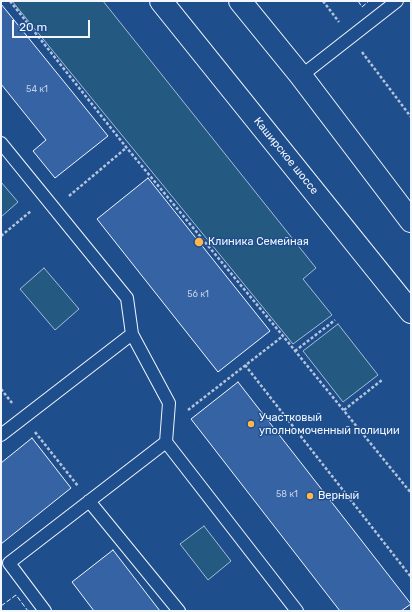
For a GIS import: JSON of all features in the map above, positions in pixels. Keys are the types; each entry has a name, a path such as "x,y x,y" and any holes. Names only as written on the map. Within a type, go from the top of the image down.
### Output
{"main road":[{"name":"Каширское шоссе","path":"161,1 411,312"},
{"path":"240,1 300,76 411,221"}],"lane":[{"path":"300,76 397,1"},
{"path":"1,143 127,298 132,334 169,403 166,442 297,611"},
{"path":"1,435 132,334"},
{"path":"45,611 5,565 166,442"},
{"path":"89,501 179,611"}],"path":[{"path":"10,1 126,147 295,350 411,493"},
{"path":"323,1 411,116"},
{"path":"55,208 126,147"},
{"path":"1,236 46,198"},
{"path":"295,350 335,320"},
{"path":"166,427 283,336"},
{"path":"245,366 411,577"},
{"path":"344,410 382,380"},
{"path":"25,418 89,501"}],"shaded area":[{"path":"12,1 103,1 316,268 303,279 332,315 293,344"},
{"path":"1,182 18,202 1,217"},
{"path":"44,268 79,309 55,330 20,289"},
{"path":"338,324 378,375 343,402 303,351"},
{"path":"204,526 231,561 208,580 180,544"}],"building":[{"path":"1,4 108,136 55,178 33,151 46,140 1,84"},
{"path":"148,178 270,331 218,372 97,219"},
{"path":"238,382 411,604 401,611 340,611 191,419"},
{"path":"32,438 71,488 1,544 1,463"},
{"path":"113,550 160,611 94,611 72,582"}],"fence":[{"path":"358,1 362,7 369,1"},
{"path":"1,606 16,595 28,611"}],"place":[{"name":"Клиника Семейная","path":"199,242"},
{"name":"Участковый уполномоченный полиции","path":"251,424"},
{"name":"Верный","path":"310,496"}]}
